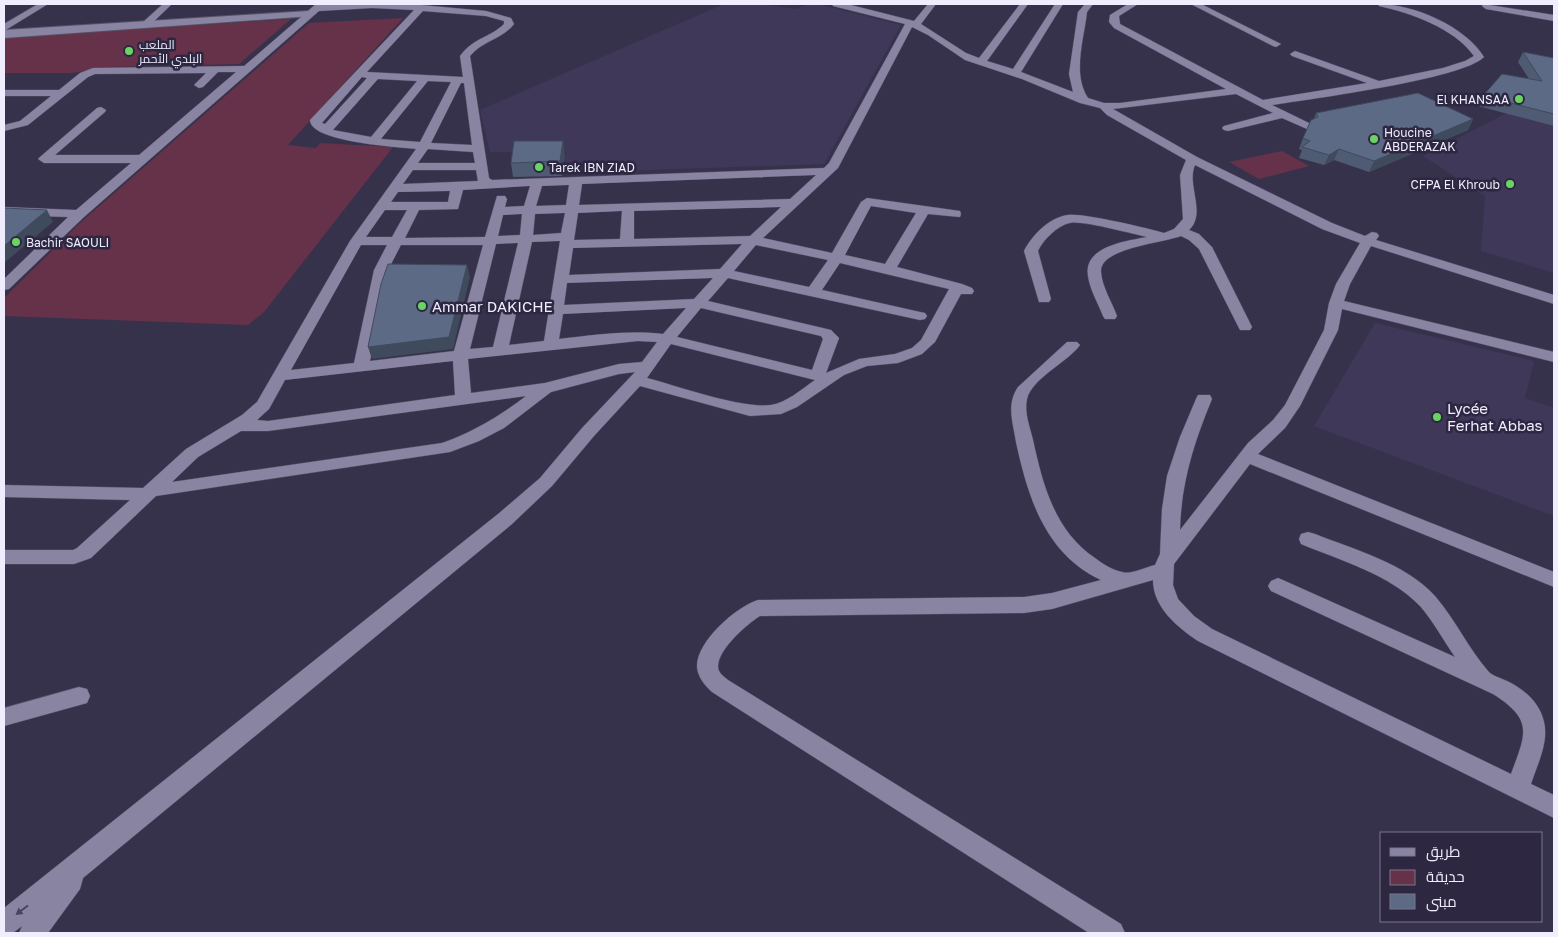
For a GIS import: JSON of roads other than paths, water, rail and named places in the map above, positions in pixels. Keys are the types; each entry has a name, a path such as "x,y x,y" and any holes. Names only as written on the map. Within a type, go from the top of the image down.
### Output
{"street":[{"path":"5,33 44,4"},
{"path":"144,25 168,4"},
{"path":"836,4 861,7 909,29 937,37 956,51 981,63 1084,101 1104,106 1120,106 1237,91"},
{"path":"4,924 505,519 546,482 588,432 642,373 697,303 753,240 828,171 839,158 861,113 909,29 932,4"},
{"path":"981,63 1024,4"},
{"path":"1015,74 1059,4"},
{"path":"1084,101 1078,90 1074,74 1083,12 1088,4"},
{"path":"1134,4 1115,15 1114,22 1117,26 1237,91 1307,126"},
{"path":"1195,4 1302,51 1287,54"},
{"path":"1262,103 1410,78 1465,66 1477,61 1479,57 1474,49 1431,20 1412,11 1382,4"},
{"path":"1526,4 1530,14"},
{"path":"5,33 144,25 316,8 368,5 498,15 510,22 506,28 478,42 469,49 465,56 463,79 484,182 489,184"},
{"path":"1486,6 1554,18"},
{"path":"4,286 79,214 316,8"},
{"path":"420,8 315,122 331,134 374,142 478,149"},
{"path":"909,29 937,37"},
{"path":"1283,44 1268,46 1287,54 1378,83"},
{"path":"199,85 216,69"},
{"path":"4,128 24,123 84,75 93,71 246,69"},
{"path":"358,75 463,79"},
{"path":"327,130 375,76"},
{"path":"374,142 426,78"},
{"path":"4,557 74,557 84,553 192,453 257,412 280,376 357,241 392,188 424,146 463,79"},
{"path":"4,93 62,93"},
{"path":"1104,106 1111,113 1193,159 1314,220 1554,300"},
{"path":"1120,106 1125,113 1217,162 1370,238 1554,293"},
{"path":"33,168 101,110"},
{"path":"1228,128 1284,114"},
{"path":"44,159 142,159"},
{"path":"1110,316 1094,274 1096,261 1104,254 1114,250 1181,231 1187,226 1189,220 1185,175 1187,166 1193,159"},
{"path":"409,166 482,167"},
{"path":"392,188 457,187 489,184 828,171"},
{"path":"551,345 576,181"},
{"path":"500,351 526,238 529,210 537,183"},
{"path":"464,399 460,357 504,184"},
{"path":"381,206 454,206 457,187"},
{"path":"814,291 837,257 867,202 955,214"},
{"path":"498,211 793,203"},
{"path":"360,367 381,270 415,206"},
{"path":"627,242 628,208"},
{"path":"889,269 925,210"},
{"path":"4,211 79,214"},
{"path":"1044,299 1031,251 1033,245 1059,223 1068,219 1079,219 1162,237"},
{"path":"1181,231 1194,237 1205,247 1245,327"},
{"path":"237,426 268,426 545,388 619,369 642,373 758,412 784,408 821,377 857,364 905,356 917,351 927,342 962,289 889,269 753,240 627,242 526,238 491,241 357,241"},
{"path":"1112,933 720,686 710,675 708,662 714,649 742,617 751,610 758,608 1024,605 1052,600 1122,581 1166,563 1247,456 1279,424 1292,406 1331,330 1336,303 1343,284 1370,238"},
{"path":"381,270 400,270"},
{"path":"464,271 482,271"},
{"path":"562,279 724,273 814,291 920,316"},
{"path":"556,310 697,303 828,334 831,338 821,377"},
{"path":"1336,303 1554,357"},
{"path":"280,376 460,357 627,336 667,339 821,377"},
{"path":"1072,345 1025,388 1019,398 1019,410 1028,457 1046,515 1057,534 1084,561 1109,576 1122,581"},
{"path":"4,491 149,492 444,448 488,431 514,414 545,388"},
{"path":"1204,400 1193,424 1177,476 1172,502 1162,586 1176,612 1194,628 1554,807"},
{"path":"1247,456 1554,580"},
{"path":"1308,539 1392,576 1421,594 1482,680"},
{"path":"1278,586 1519,699 1532,713 1534,734 1518,789"},
{"path":"4,717 79,696"},
{"path":"32,933 88,858"}],"place":[{"name":"الملعب البلدي الأحمر","path":"129,51"},
{"name":"El KHANSAA","path":"1519,99"},
{"name":"Houcine ABDERAZAK","path":"1374,139"},
{"name":"Tarek IBN ZIAD","path":"539,167"},
{"name":"CFPA El Khroub","path":"1510,184"},
{"name":"Bachir SAOULI","path":"16,242"},
{"name":"Ammar DAKICHE","path":"422,306"},
{"name":"Lycée Ferhat Abbas","path":"1437,417"}]}
